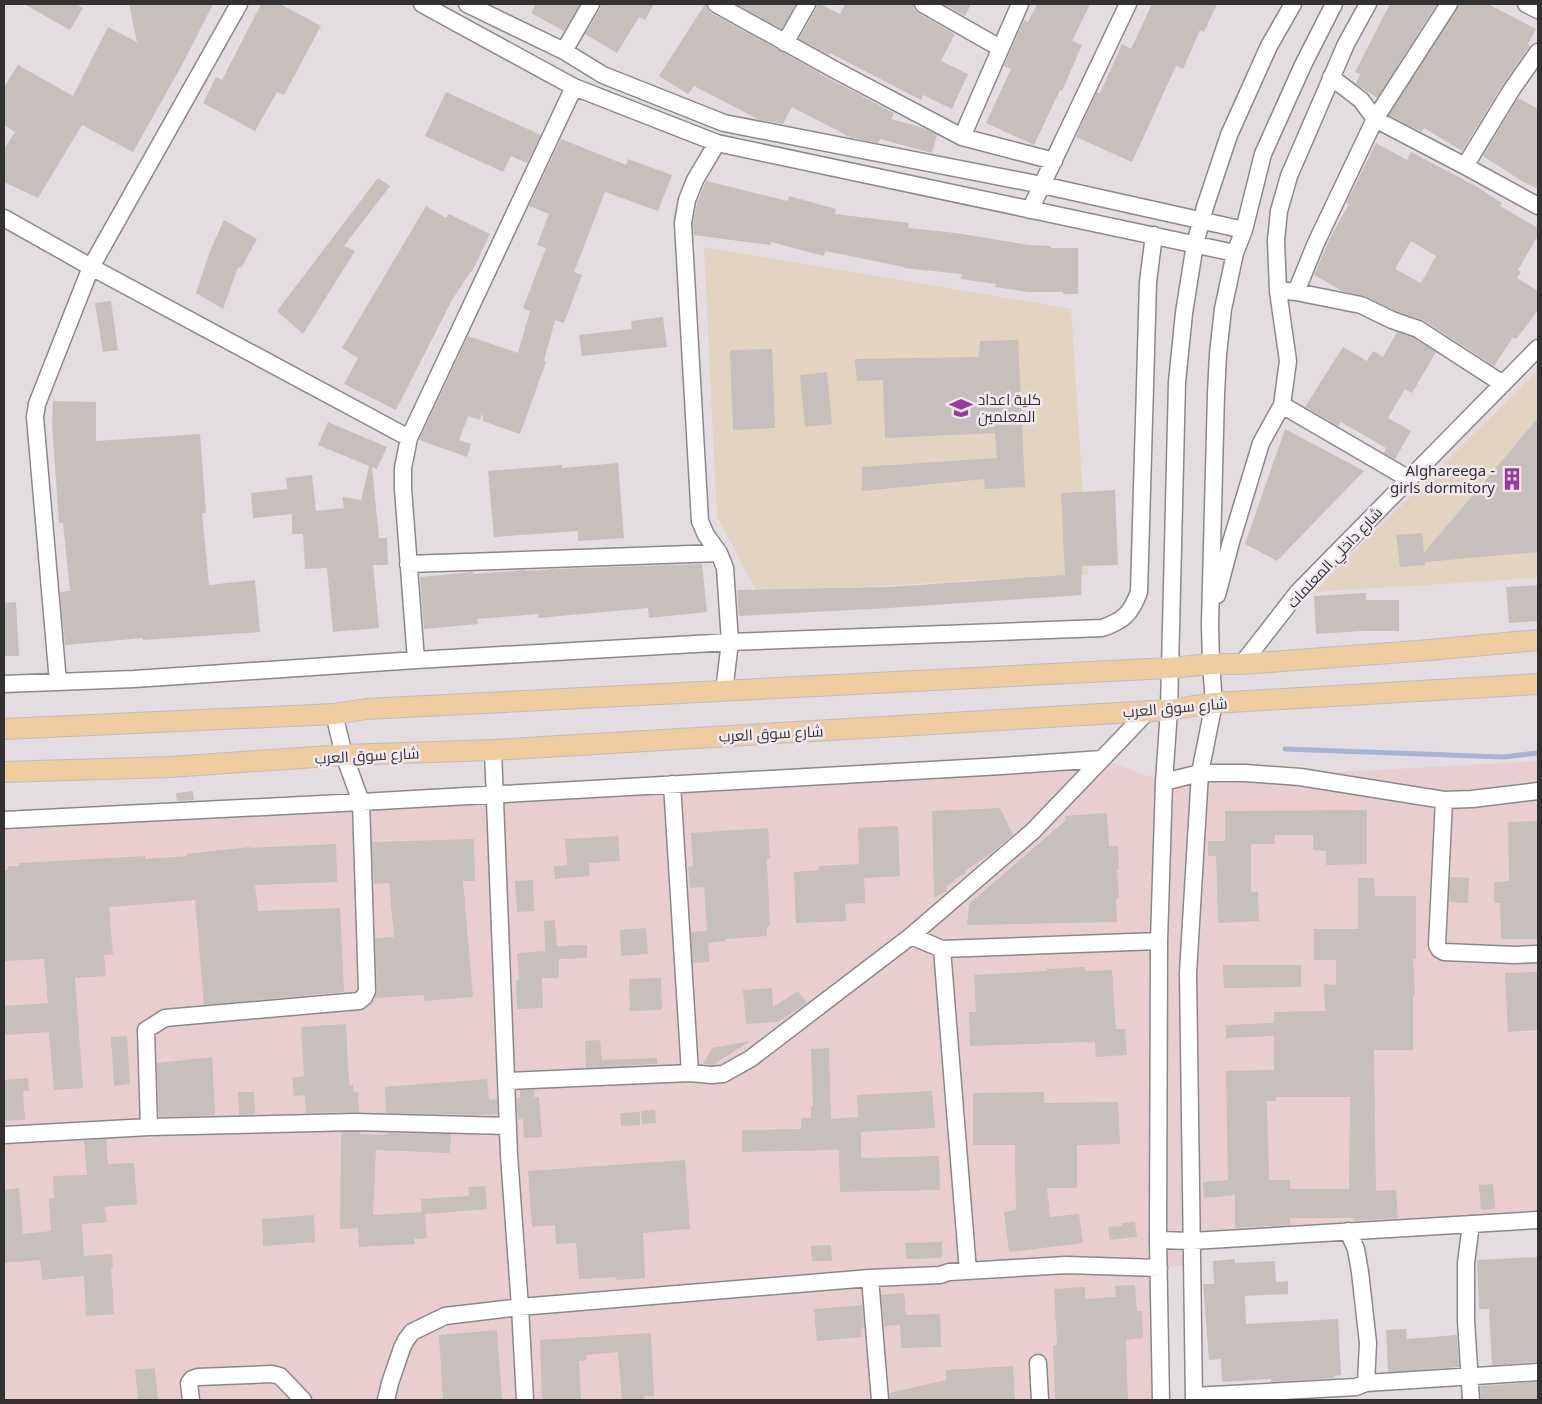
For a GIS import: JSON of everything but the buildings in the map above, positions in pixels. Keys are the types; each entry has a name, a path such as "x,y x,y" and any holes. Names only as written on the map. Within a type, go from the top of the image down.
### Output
{"main road":[{"path":"4,729 334,714 366,709 1169,668 1211,664 1242,664 1538,640"},
{"name":"شارع سوق العرب","path":"4,772 170,767 344,755 493,750 1159,710 1214,703 1538,684"}],"street":[{"path":"58,682 35,416 37,404 91,267 239,4"},
{"path":"422,4 574,87 717,143 1235,253"},
{"path":"467,4 564,51 603,75 724,123 1042,185 1201,222 1244,230"},
{"path":"564,51 591,4"},
{"path":"716,4 784,43 962,137 1054,161"},
{"path":"784,43 808,4"},
{"path":"923,4 1000,48"},
{"path":"962,137 1020,4"},
{"path":"1030,210 1128,4"},
{"path":"1161,1400 1158,1240 1159,941 1164,782 1159,710 1169,668 1177,382 1184,313 1195,244 1201,222 1229,135 1269,46 1292,4"},
{"path":"1334,4 1303,65 1263,154 1244,230 1235,253 1223,309 1218,354 1210,624 1214,703 1200,773 1188,973 1194,1398 1359,1390 1470,1376 1538,1372"},
{"path":"1210,624 1231,542 1261,443 1282,405 1288,361 1278,291 1276,240 1279,211 1289,176 1331,77 1346,44 1368,4"},
{"path":"1296,292 1316,243 1375,119 1449,4"},
{"path":"1526,4 1538,10"},
{"path":"1465,166 1512,89 1538,52"},
{"path":"1331,77 1361,100 1375,119 1538,206"},
{"path":"416,660 403,476 409,438 574,87"},
{"path":"624,106 633,87"},
{"path":"717,143 695,180 687,200 683,223 700,521 706,535 719,553 724,568 730,642 724,691"},
{"path":"4,218 91,267 409,438"},
{"path":"4,684 134,679 730,642 1102,628 1115,623 1126,616 1134,605 1139,592 1148,282 1154,235"},
{"path":"1278,291 1296,292 1361,305 1392,320 1418,329 1503,384"},
{"name":"شارع داخلي المعلمات","path":"1242,664 1298,592 1538,348"},
{"path":"1282,405 1409,479"},
{"path":"408,564 719,553"},
{"path":"506,1081 690,1073 723,1074 750,1059 911,936 1032,831 1102,759 1159,710"},
{"path":"149,1127 146,1030 156,1022 165,1018 358,1001 364,997 367,991 361,802 344,755 334,714"},
{"path":"493,750 508,1126 525,1400"},
{"path":"4,820 361,802 1102,759"},
{"path":"1164,782 1200,773 1245,773 1300,777 1444,800 1472,799 1538,791"},
{"path":"672,784 690,1073"},
{"path":"1444,800 1437,945 1439,949 1444,952 1460,953 1538,954"},
{"path":"911,936 942,949 1159,941"},
{"path":"942,949 968,1271"},
{"path":"4,1135 149,1127 355,1122 508,1126"},
{"path":"1158,1240 1192,1241 1538,1220"},
{"path":"1471,1224 1466,1263 1466,1320 1471,1400"},
{"path":"1348,1232 1356,1249 1368,1343 1359,1390"},
{"path":"386,1400 390,1383 406,1340 412,1332 444,1316 520,1306 870,1278 940,1275 949,1272 1066,1265 1159,1268"},
{"path":"870,1278 880,1400"},
{"path":"1038,1364 1040,1400"},
{"path":"191,1400 189,1383 192,1379 198,1377 272,1374 280,1376 303,1400"}],"shaded area":[{"path":"704,247 1071,309 1088,574 758,593 717,517"},
{"path":"1538,370 1538,578 1314,592"},
{"path":"1102,759 1164,782 1538,761 1538,1220 1193,1241 1193,1264 1159,1268 1161,1400 4,1400 4,820"}],"waterway":[{"path":"1285,749 1503,757 1538,753"}],"place":[{"name":"كلية اعداد المعلمين","path":"961,408"},
{"name":"Alghareega - girls dormitory","path":"1512,479"}]}
